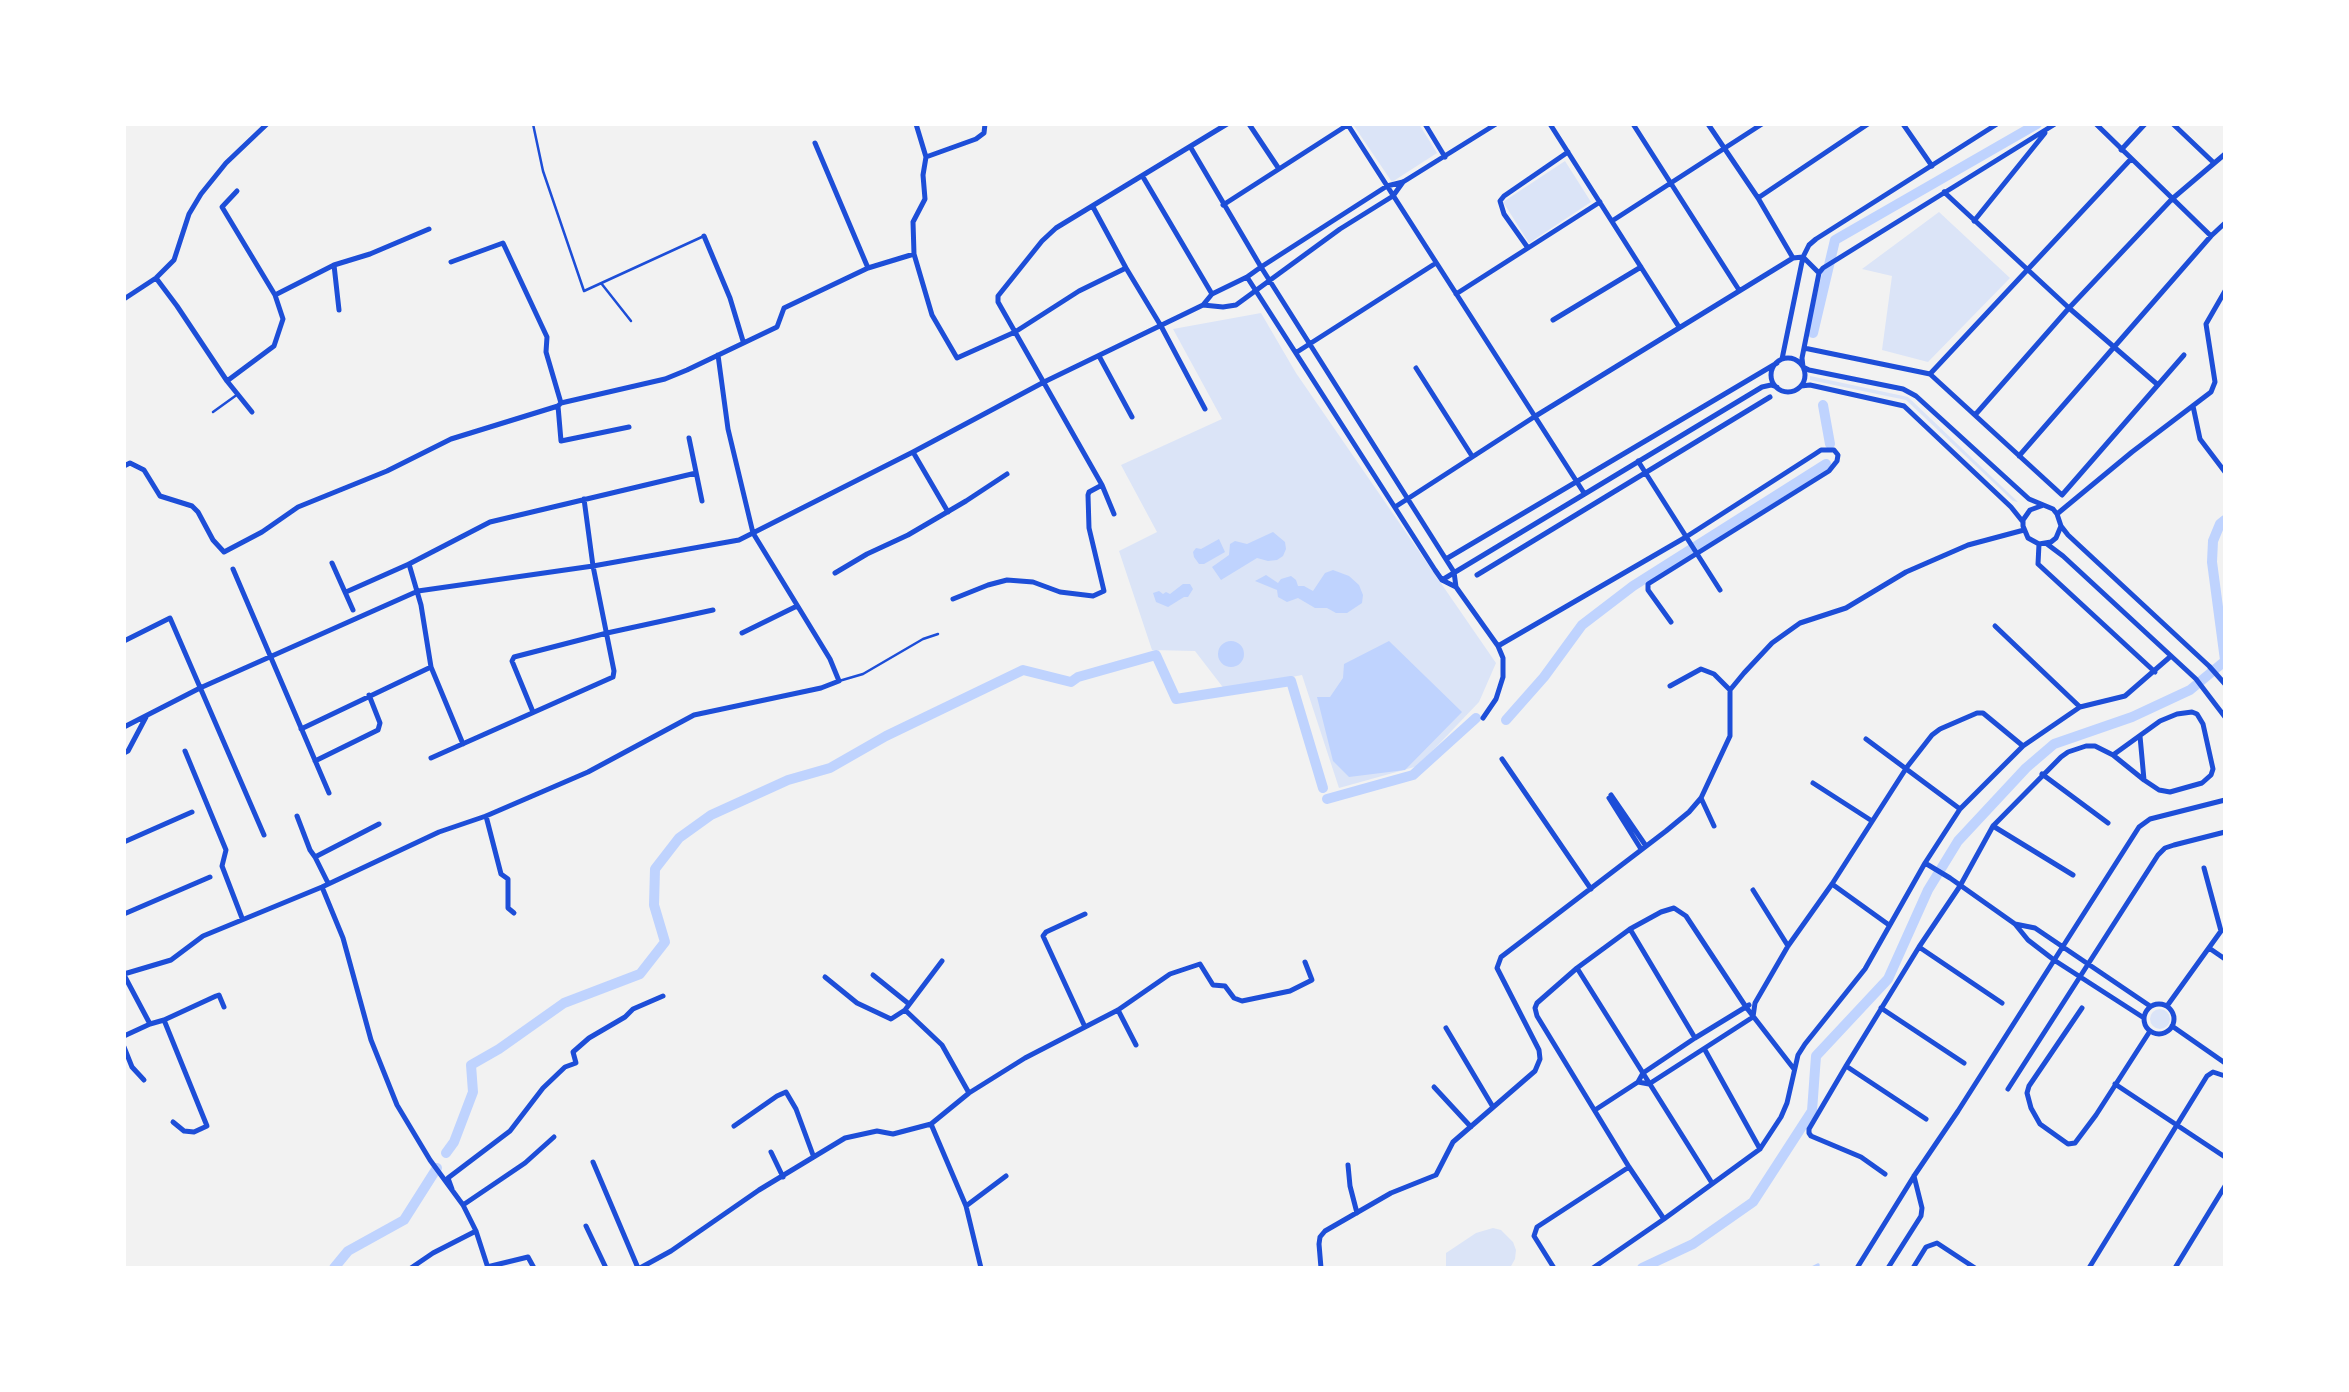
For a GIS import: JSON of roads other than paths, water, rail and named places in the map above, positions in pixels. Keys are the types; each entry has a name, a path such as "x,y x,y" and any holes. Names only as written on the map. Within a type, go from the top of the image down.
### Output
{"street":[{"path":"124,299 156,278 174,260 190,214 201,194 226,163 267,124"},
{"path":"916,124 926,157 923,176 925,199 913,222 914,254 932,316 957,359 1015,332 1079,291 1126,268"},
{"path":"926,157 976,139 985,131 985,124"},
{"path":"1114,514 1101,485 998,302 999,292 1049,235 1227,124"},
{"path":"1249,124 1279,169"},
{"path":"1425,124 1445,157"},
{"path":"124,727 200,688 418,591 722,545 752,533 1044,383 1203,305 1212,294 1247,277 1387,186 1403,182 1496,124"},
{"path":"1550,124 1679,327"},
{"path":"1633,124 1739,290"},
{"path":"1709,124 1758,198 1793,258"},
{"path":"1612,221 1762,124"},
{"path":"1758,198 1868,124"},
{"path":"1903,124 1931,166"},
{"path":"1777,387 1771,375 1780,361 1802,257 1816,239 1997,124"},
{"path":"1801,386 1805,378 1804,348 1819,273 2054,124"},
{"path":"2096,124 2211,236"},
{"path":"2121,150 2145,124"},
{"path":"2172,124 2214,163"},
{"path":"1223,205 1349,125 1584,493"},
{"path":"1974,221 2048,129"},
{"path":"815,144 868,268"},
{"path":"1191,148 1261,267 1454,572 1455,587"},
{"path":"1528,248 1504,214 1500,201 1568,152"},
{"path":"1975,415 2068,308 2172,199 2225,154"},
{"path":"1930,374 2130,160"},
{"path":"1143,177 1212,294"},
{"path":"1203,305 1236,305 1340,229 1393,195 1403,182"},
{"path":"227,381 274,346 283,319 275,295 222,207 237,191"},
{"path":"1944,192 2068,308 2158,384"},
{"path":"1456,294 1600,202"},
{"path":"1093,206 1205,409"},
{"path":"2019,456 2225,223"},
{"path":"275,295 334,265 370,254 429,229"},
{"path":"704,236 730,298 743,341"},
{"path":"451,262 503,243 547,337 546,352 559,405 561,441 629,427"},
{"path":"124,466 130,463 144,470 160,496 192,506 213,540 224,552 262,532 298,508 387,471 452,439 559,405 665,379 777,327 784,308 868,268 914,254"},
{"path":"1395,507 1534,416 1793,258 1802,257 1819,273"},
{"path":"1297,352 1436,262"},
{"path":"334,265 339,310"},
{"path":"1553,320 1641,267"},
{"path":"1247,277 1442,580 1455,587 1498,646 1503,658 1503,677 1496,699 1483,718"},
{"path":"156,278 227,381 252,411"},
{"path":"2057,514 2214,387 2206,324 2225,291"},
{"path":"1804,348 1930,374 2062,495 2183,355"},
{"path":"150,1024 124,975 171,960 203,936 242,918 325,885 439,832 486,816 588,772 694,715 821,688 839,681 831,659 752,533 728,429 718,355"},
{"path":"1099,356 1132,417"},
{"path":"1446,559 1780,361 1795,359 1803,367 1909,391 2029,499 2053,509 2067,535 2209,666 2225,684"},
{"path":"1416,368 1472,456"},
{"path":"1442,580 1762,387 1770,385 1790,392 1801,386 1810,386 1904,406 2011,507 2023,522 2028,538 2039,544 2046,544 2056,538 2061,526"},
{"path":"1477,575 1770,397"},
{"path":"2193,406 2200,439 2225,472"},
{"path":"689,438 702,501"},
{"path":"1498,646 1688,539 1821,450 1834,450 1838,455 1837,461 1829,471 1647,586 1671,622"},
{"path":"913,452 948,512"},
{"path":"1638,461 1720,590"},
{"path":"346,592 409,564 490,522 696,473"},
{"path":"835,573 948,512 1007,474"},
{"path":"953,599 1007,580 1033,582 1060,593 1093,596 1104,592 1088,528 1088,495 1101,485"},
{"path":"431,758 613,677 584,499"},
{"path":"2023,522 2030,510 2041,506"},
{"path":"1321,1268 1320,1237 1325,1231 1391,1193 1437,1175 1449,1147 1535,1071 1540,1059 1539,1049 1500,974 1498,964 1501,957 1689,812 1701,798 1730,736 1730,690 1772,643 1800,623 1846,608 1906,572 1968,545 2024,530"},
{"path":"2039,544 2038,564 2155,672"},
{"path":"2046,544 2063,556 2196,679 2225,717"},
{"path":"332,563 354,610"},
{"path":"409,564 418,591 431,667 463,744"},
{"path":"233,569 329,793"},
{"path":"742,633 797,606"},
{"path":"533,712 512,661 514,657 713,610"},
{"path":"124,641 170,618 264,835"},
{"path":"1995,626 2080,707"},
{"path":"1593,1268 1760,1149 1787,1103 1794,1069 1805,1044 1865,969 1960,809 2024,746 2080,707 2125,696 2171,656"},
{"path":"301,729 431,667"},
{"path":"1670,686 1701,669 1714,674 1730,690"},
{"path":"315,761 378,730 380,723 369,695"},
{"path":"1885,1174 1861,1157 1811,1136 1809,1129 1881,1008 1960,886 1993,826 2042,774 2061,757 2077,748 2095,746 2113,755 2160,790 2170,792 2202,783 2211,775 2213,769 2203,724 2197,714 2185,711 2160,721 2113,755"},
{"path":"1639,1082 1649,1084 1753,1017 1755,1003 1788,946 1931,735 1977,713 1989,715 2024,746"},
{"path":"124,753 128,751 146,717"},
{"path":"2140,736 2144,780"},
{"path":"1866,739 1960,809"},
{"path":"185,751 226,850 222,866 242,918"},
{"path":"1502,758 1591,889"},
{"path":"2042,774 2108,823"},
{"path":"1813,783 1872,821"},
{"path":"1610,796 1644,848"},
{"path":"1701,798 1714,826"},
{"path":"1857,1268 2144,822 2225,800"},
{"path":"124,842 192,812"},
{"path":"297,816 325,885 371,1040 397,1105 430,1160 463,1205 476,1231 487,1267 528,1257 534,1268"},
{"path":"486,816 501,874 508,879 508,908 514,914"},
{"path":"315,857 379,824"},
{"path":"1993,826 2073,875"},
{"path":"2008,1089 2158,856 2165,849 2225,832"},
{"path":"1928,865 2015,924 2028,940 2054,960 2144,1018"},
{"path":"2167,1006 2223,930 2204,868"},
{"path":"125,913 211,877"},
{"path":"1832,884 1889,925"},
{"path":"1753,890 1788,946"},
{"path":"1664,1219 1537,1016 1535,1008 1538,1003 1577,968 1630,929 1668,909 1680,911 1686,916 1753,1017 1794,1069"},
{"path":"1085,914 1046,932 1043,936 1085,1027"},
{"path":"2015,924 2035,928 2150,1006"},
{"path":"1630,929 1695,1038"},
{"path":"1919,947 2002,1003"},
{"path":"2208,948 2225,959"},
{"path":"825,977 857,1003 891,1019 907,1007 942,961"},
{"path":"593,1162 639,1268 671,1251 813,1155 845,1138 877,1131 893,1134 931,1124 968,1093 1025,1058 1118,1010 1170,974 1200,964 1212,984 1225,986 1238,1000 1284,993 1312,980 1304,962"},
{"path":"1577,968 1712,1183"},
{"path":"873,975 943,1045 968,1093"},
{"path":"124,1036 219,995 223,1007"},
{"path":"455,1195 448,1178 510,1131 543,1088 565,1068 576,1063 573,1052 633,1009 663,996"},
{"path":"1595,1110 1639,1082 1643,1073 1695,1038 1755,1003"},
{"path":"2150,1006 2167,1006 2174,1017 2172,1026 2160,1034 2150,1031 2144,1018 2150,1006"},
{"path":"2082,1007 2027,1093 2031,1108 2040,1124 2068,1144 2074,1144 2096,1115 2150,1031"},
{"path":"1881,1008 1964,1063"},
{"path":"1118,1010 1136,1045"},
{"path":"164,1020 207,1126 194,1132 184,1131 173,1122"},
{"path":"2172,1026 2225,1063"},
{"path":"1446,1028 1493,1107"},
{"path":"124,1047 137,1074 144,1080"},
{"path":"1704,1050 1760,1149"},
{"path":"1846,1066 1926,1119"},
{"path":"2089,1268 2207,1076 2213,1072 2225,1076"},
{"path":"2115,1084 2225,1157"},
{"path":"1434,1087 1471,1126"},
{"path":"734,1126 786,1092 796,1109 813,1155"},
{"path":"931,1124 966,1206 981,1268"},
{"path":"463,1205 526,1163 554,1137"},
{"path":"771,1152 783,1177"},
{"path":"1348,1165 1357,1213"},
{"path":"1554,1268 1534,1236 1537,1227 1629,1167"},
{"path":"966,1206 1006,1176"},
{"path":"1888,1268 1921,1216 1922,1208 1914,1176"},
{"path":"2175,1268 2225,1186"},
{"path":"586,1226 606,1268"},
{"path":"411,1268 433,1253 476,1231"},
{"path":"1913,1268 1926,1247 1937,1243 1975,1268"}],"lane":[{"path":"533,124 543,171 584,290 704,236"},
{"path":"601,283 631,321"},
{"path":"212,412 238,394"},
{"path":"839,681 863,674 923,639 938,634"}],"water":[{"path":"1273,532 1285,542 1283,556 1268,561 1257,558 1221,580 1212,567 1229,555 1230,544 1235,541 1247,544"},
{"path":"1219,539 1225,552 1199,564 1193,552 1196,548 1201,549"},
{"path":"1333,570 1349,576 1359,585 1363,595 1362,603 1347,613 1315,608 1298,598 1287,602 1278,597 1277,590 1255,581 1266,575 1278,583 1291,576 1298,586 1313,591 1325,573"},
{"path":"1183,584 1190,584 1193,589 1188,597 1168,607 1156,602 1153,593 1159,591 1170,594"},
{"path":"1231,641 1240,645 1244,654 1240,663 1231,667 1222,663 1218,654 1222,645"},
{"path":"1389,641 1462,712 1405,770 1349,777 1333,761 1317,697 1330,697 1343,678 1344,664"}],"waterway":[{"path":"1813,333 1835,240 2037,124"},
{"path":"1823,405 1830,444"},
{"path":"1506,720 1544,677 1582,625 1633,586 1826,464"},
{"path":"2225,520 2220,524 2213,541 2212,562 2225,660"},
{"path":"446,1153 454,1142 473,1092 471,1065 499,1049 564,1003 640,974 665,942 654,905 655,869 679,838 711,815 788,780 830,768 886,736 1023,670 1071,682 1078,677 1156,655 1176,699 1291,681 1323,788"},
{"path":"1642,1268 1693,1244 1753,1202 1812,1111 1816,1056 1888,979 1928,890 1958,841 2026,768 2054,744 2132,717 2190,690 2225,661"},
{"path":"1327,799 1413,775 1476,718"},
{"path":"334,1268 348,1251 404,1220 437,1168"},
{"path":"1812,1268 1818,1265"}]}
